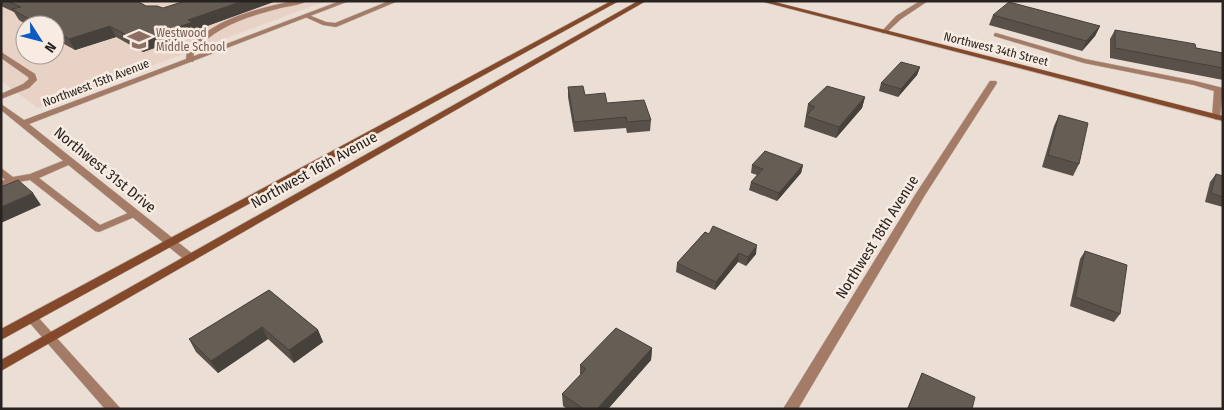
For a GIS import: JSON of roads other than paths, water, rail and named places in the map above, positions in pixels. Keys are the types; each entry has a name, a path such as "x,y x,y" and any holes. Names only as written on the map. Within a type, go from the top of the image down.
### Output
{"main road":[{"name":"Northwest 16th Avenue","path":"1,335 616,1"},
{"name":"Northwest 16th Avenue","path":"1,366 643,1"},
{"name":"Northwest 34th Street","path":"763,1 1219,118"},
{"path":"477,76 497,84"}],"street":[{"path":"190,60 190,51 203,38 218,28 282,5 304,1"},
{"name":"Northwest 15th Avenue","path":"24,123 346,1"},
{"path":"306,16 324,24 336,25 395,1"},
{"path":"884,32 892,22 908,9 925,1"},
{"path":"996,34 1084,61 1195,83 1220,90 1219,118"},
{"path":"1,54 32,76 33,80 26,86 1,97"},
{"name":"Northwest 18th Avenue","path":"790,409 920,195 992,83"},
{"name":"Northwest 31st Drive","path":"1,106 190,258"},
{"path":"1,185 32,177 70,161"},
{"path":"1,171 12,181"},
{"path":"32,177 96,228 109,226 135,213"},
{"path":"32,318 114,409"}],"place":[{"name":"Westwood Middle School","path":"139,40"}]}
